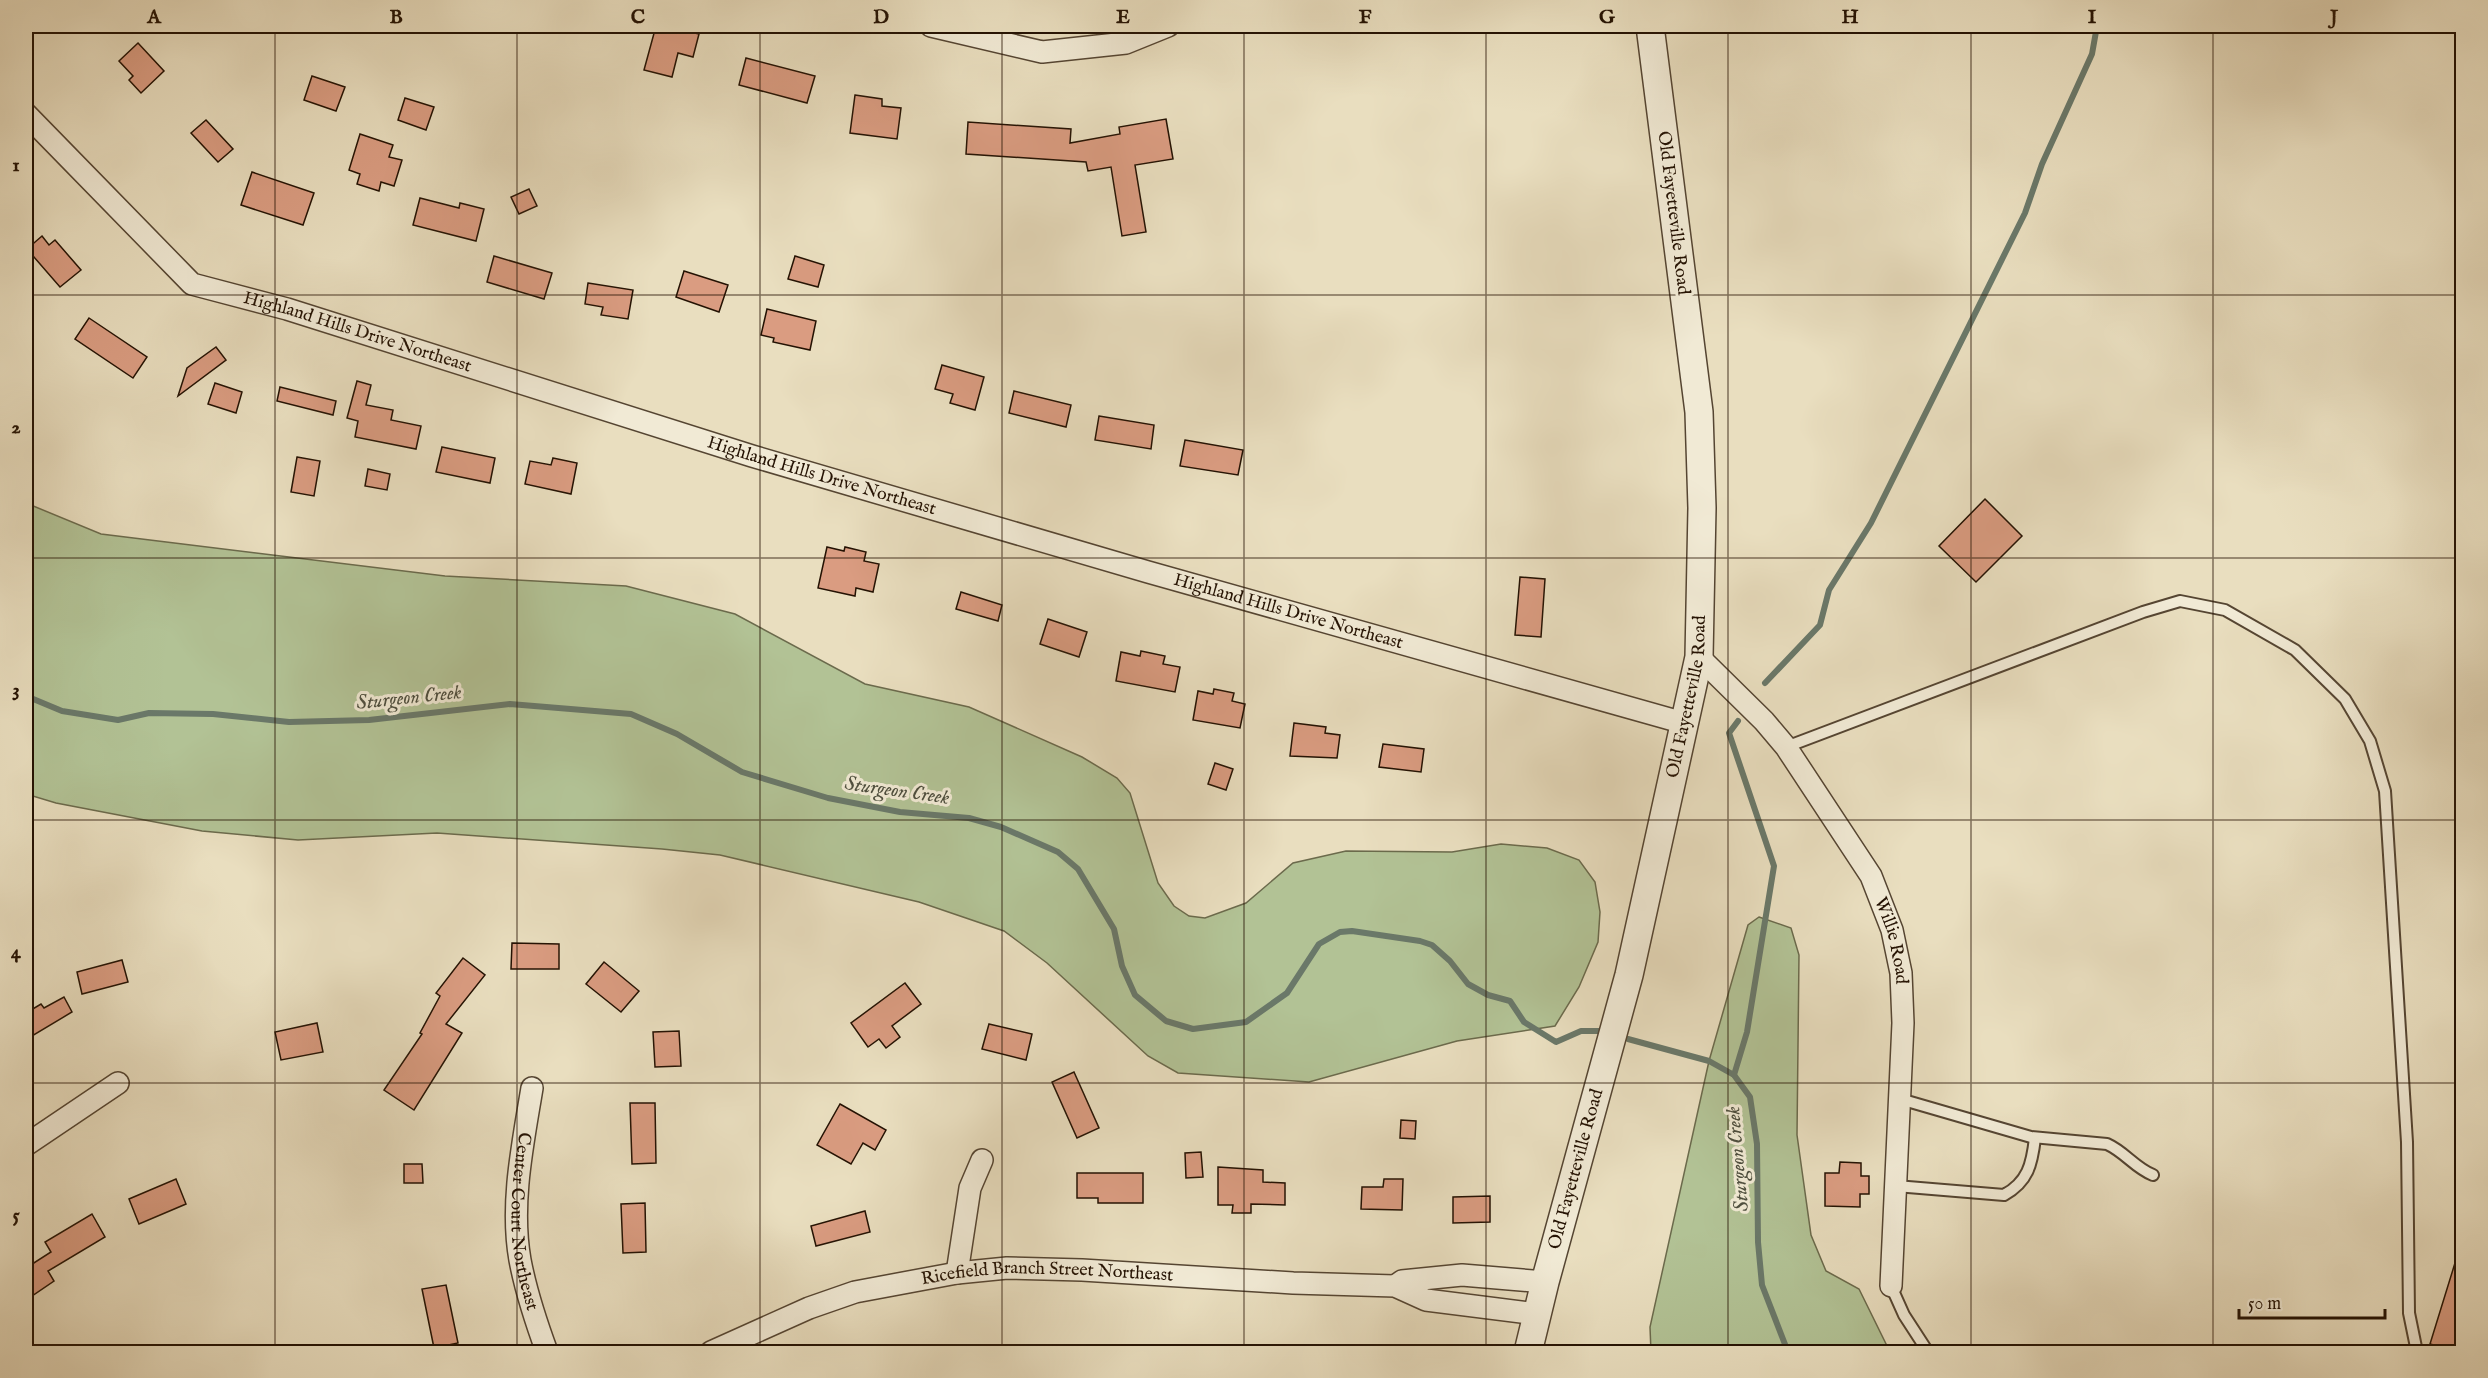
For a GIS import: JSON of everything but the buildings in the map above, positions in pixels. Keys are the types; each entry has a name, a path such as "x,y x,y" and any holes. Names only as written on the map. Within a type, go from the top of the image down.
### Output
{"street":[{"path":"931,26 960,30 1042,52 1126,43 1167,26"},
{"name":"Old Fayetteville Road","path":"1528,1353 1545,1282 1629,975 1699,657 1702,508 1699,412 1650,26"},
{"name":"Highland Hills Drive Northeast","path":"26,114 192,284 287,309 752,456 1148,572 1684,723"},
{"name":"Willie Road","path":"1699,657 1764,721 1786,747 1871,876 1892,930 1901,973 1903,1023 1891,1286"},
{"path":"26,1145 118,1083"},
{"name":"Center Court Northeast","path":"532,1088 524,1133 517,1208 520,1258 532,1311 547,1353"},
{"path":"957,1273 970,1188 982,1160"},
{"name":"Ricefield Branch Street Northeast","path":"711,1353 809,1308 855,1292 957,1273 1007,1268 1395,1286 1426,1300 1537,1314"},
{"name":"Ricefield Branch Street Northeast","path":"1395,1286 1402,1281 1462,1275 1545,1282"}],"lane":[{"path":"1786,747 2133,615 2180,601 2225,610 2295,650 2345,699 2370,741 2385,791 2407,1142 2409,1313 2416,1353"},
{"path":"1900,1100 2035,1138 2108,1144 2117,1148 2140,1170 2153,1175"},
{"path":"1896,1186 2004,1195 2015,1189 2025,1178 2032,1164 2035,1138"},
{"path":"1891,1286 1904,1315 1928,1353"}],"green space":[{"path":"26,503 101,534 445,576 626,586 735,614 865,684 969,707 1082,757 1117,778 1130,793 1158,883 1174,906 1189,916 1205,918 1246,903 1293,863 1346,851 1452,852 1501,844 1547,848 1579,860 1595,882 1600,912 1598,942 1579,987 1555,1026 1457,1041 1309,1082 1178,1073 1148,1056 1047,963 1004,931 919,902 720,855 437,833 298,840 202,831 56,803 26,794"},
{"path":"1759,917 1791,928 1799,955 1797,1135 1811,1235 1826,1271 1859,1289 1890,1352 1651,1352 1650,1327 1709,1061 1748,925"}],"waterway":[{"path":"1765,683 1820,625 1829,590 1871,523 2025,213 2042,164 2092,54 2097,26"},
{"name":"Sturgeon Creek","path":"26,696 62,711 118,720 149,713 213,714 289,722 369,720 510,704 631,714 677,734 742,772 828,798 900,812 969,818 1001,827 1058,852 1078,869 1114,929 1122,966 1135,995 1166,1021 1193,1029 1246,1022 1287,993 1319,944 1340,932 1352,931 1420,941 1432,945 1450,961 1468,984 1488,995 1510,1001 1524,1022 1556,1042 1581,1031 1601,1031"},
{"path":"1734,1075 1747,1032 1774,866 1729,733 1738,721"},
{"name":"Sturgeon Creek","path":"1628,1039 1709,1061 1734,1075 1750,1097 1757,1144 1758,1242 1762,1285 1788,1352"}]}
